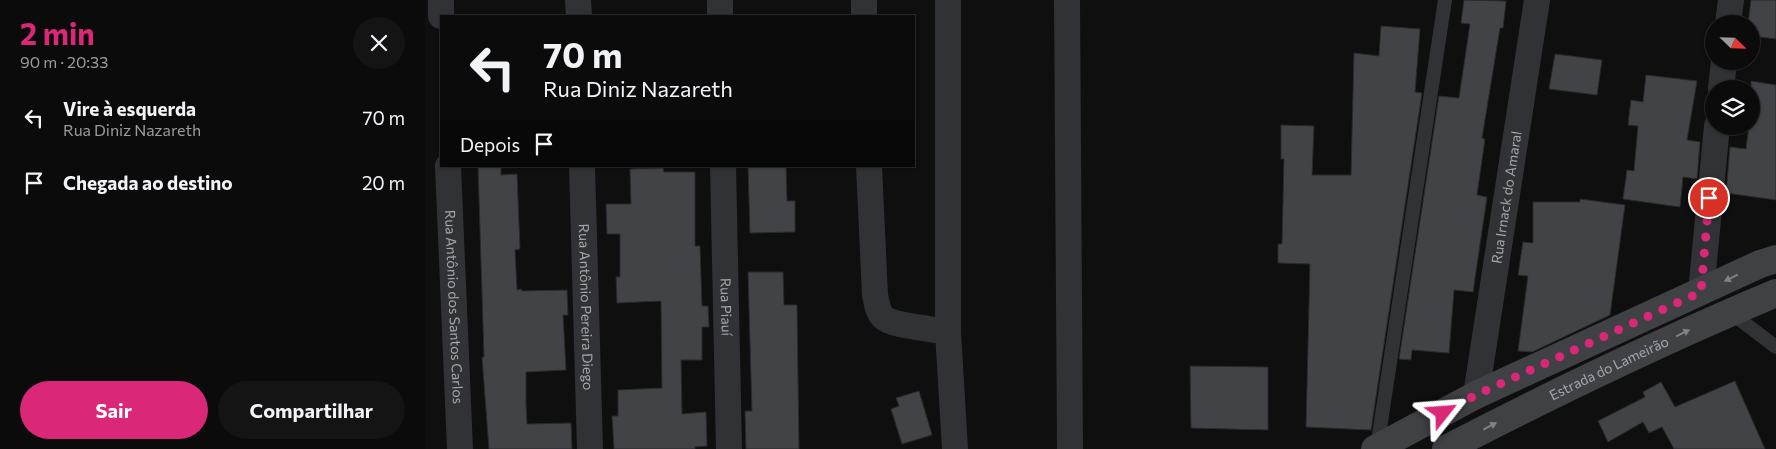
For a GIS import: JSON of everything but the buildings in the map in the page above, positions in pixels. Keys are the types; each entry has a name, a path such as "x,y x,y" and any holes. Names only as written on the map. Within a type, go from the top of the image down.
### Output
{"main road":[{"path":"1376,448 1476,395 1761,264 1776,259"},
{"name":"Estrada do Lameirão","path":"1446,449 1696,326 1776,293"}],"street":[{"path":"441,0 441,15"},
{"path":"578,0 579,15"},
{"path":"719,0 720,15"},
{"path":"864,0 864,15"},
{"path":"948,0 948,332 955,449"},
{"path":"1067,0 1070,449"},
{"name":"Rua Irnack do Amaral","path":"1476,395 1537,0"},
{"path":"1729,15 1731,0"},
{"path":"1701,292 1716,135"},
{"name":"Rua Antônio dos Santos Carlos","path":"448,167 460,449"},
{"name":"Rua Antônio Pereira Diego","path":"583,167 590,449"},
{"name":"Rua Piauí","path":"723,167 729,449"},
{"path":"869,167 875,295 878,310 884,318 895,323 948,332"}],"lane":[{"path":"1376,448 1445,0"},
{"path":"1730,312 1776,347"}],"route":[{"path":"1443,413 1476,395 1701,292 1709,198"}]}
